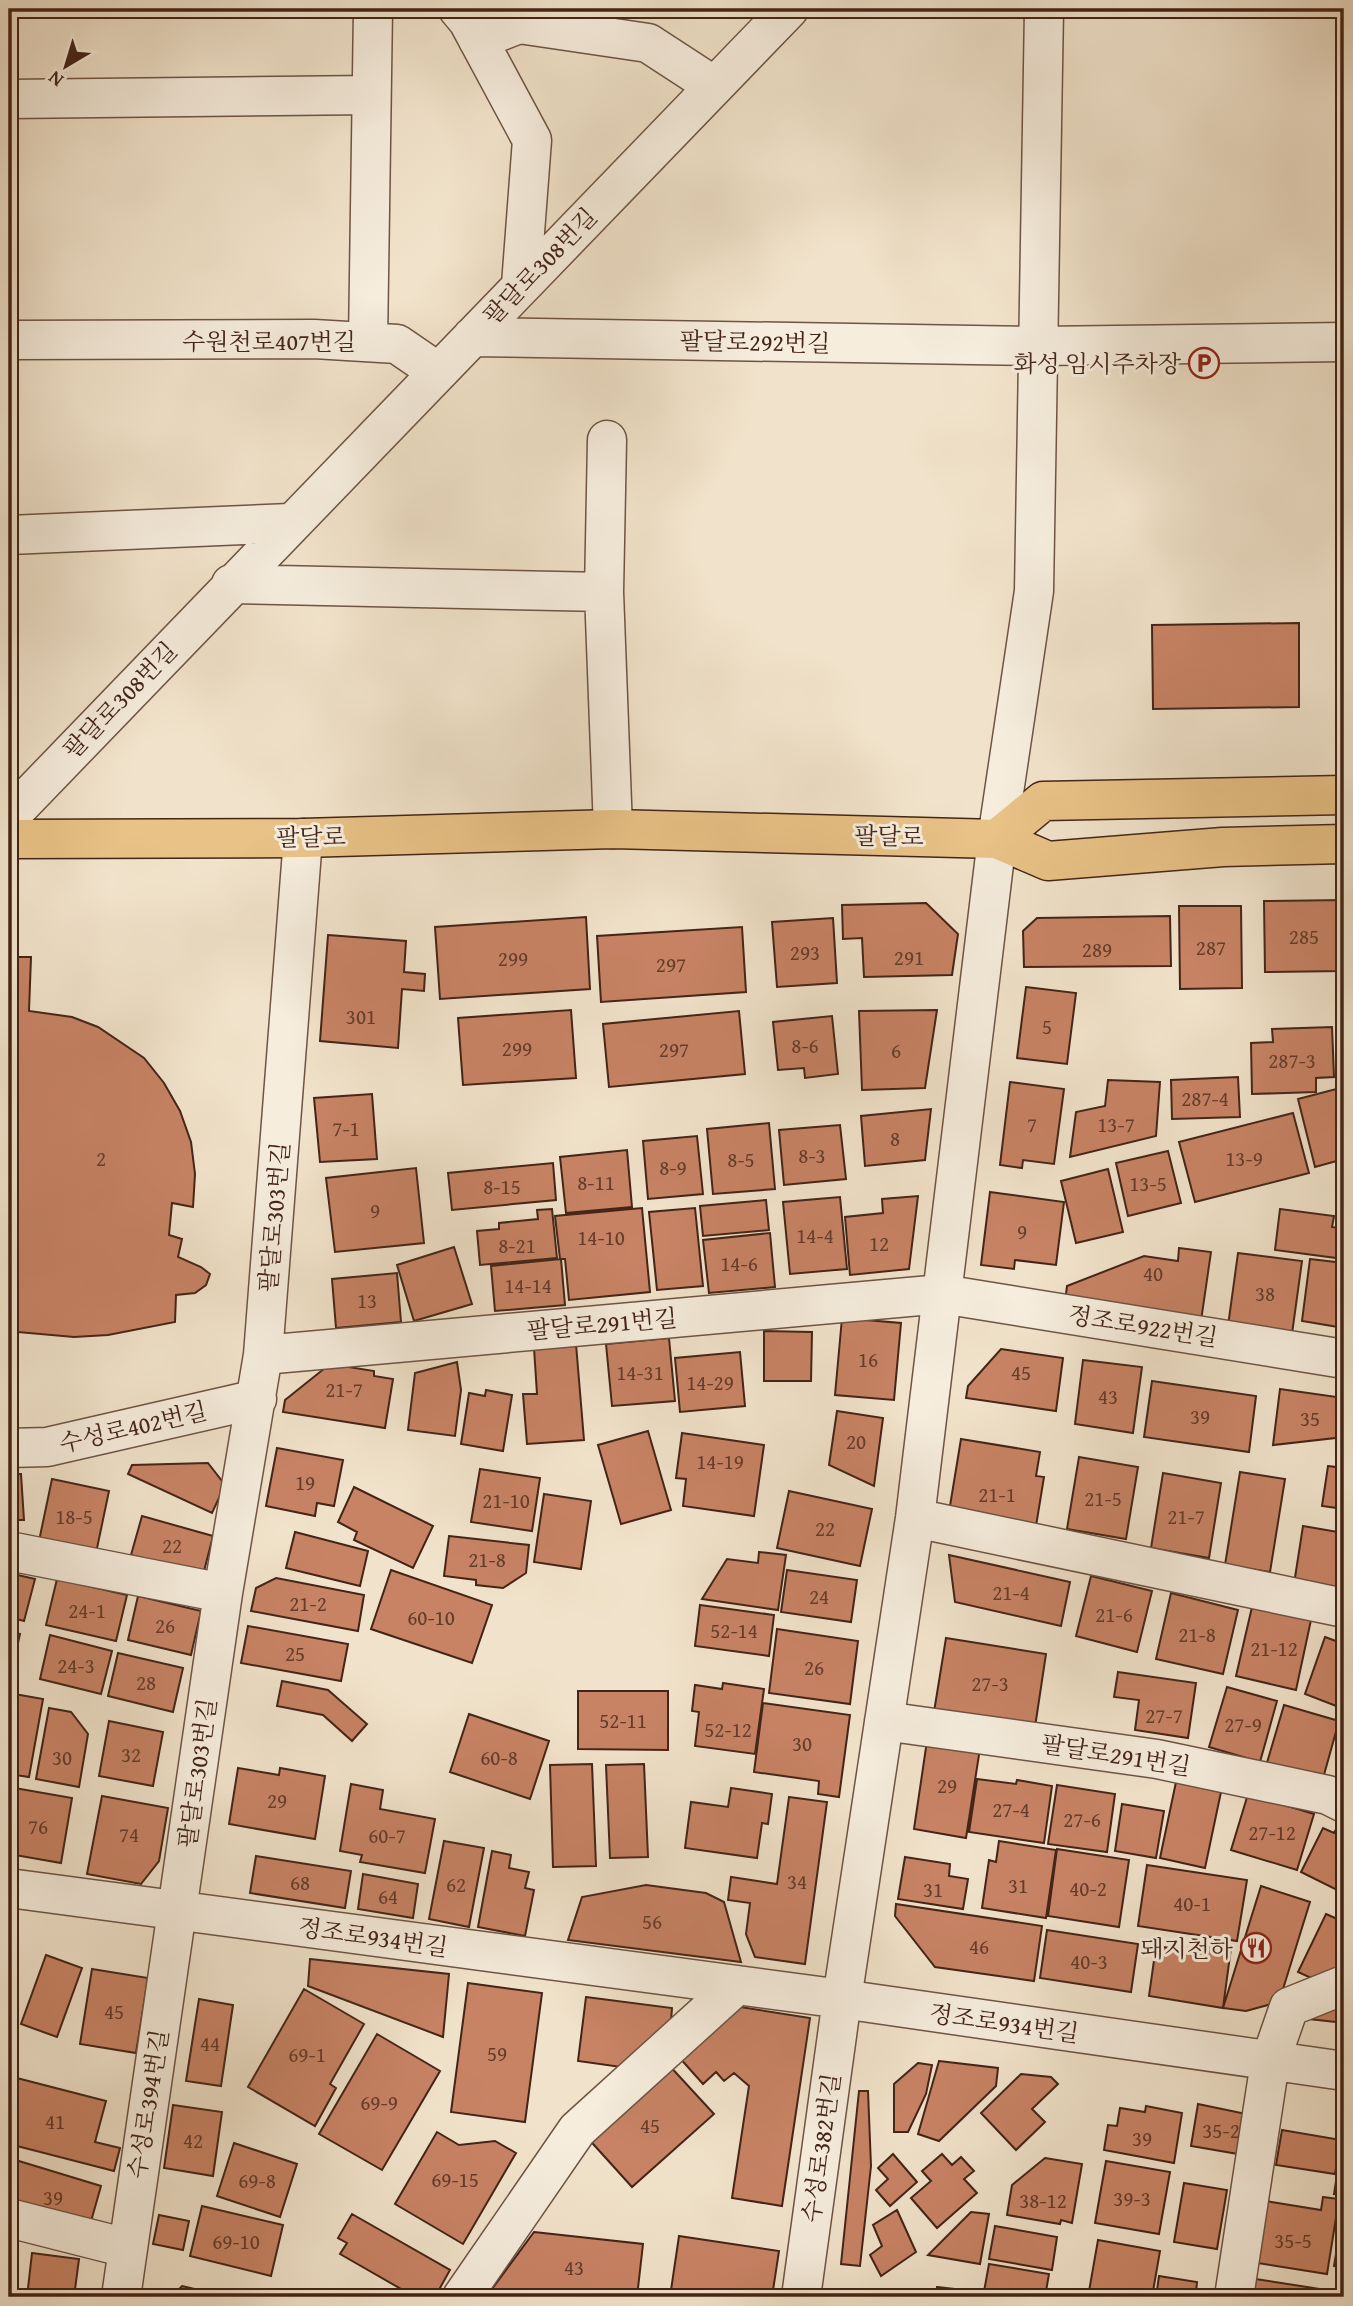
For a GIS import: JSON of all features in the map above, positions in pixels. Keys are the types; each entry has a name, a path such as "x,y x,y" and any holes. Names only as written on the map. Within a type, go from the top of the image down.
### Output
{"main road":[{"path":"997,839 1043,801 1344,795"},
{"name":"팔달로","path":"9,839 303,838 613,829 997,839 1048,861 1223,847 1344,844"}],"street":[{"name":"수원천로407번길","path":"9,340 314,339 368,342 373,9"},
{"name":"팔달로308번길","path":"9,817 231,584 789,9"},
{"path":"842,1999 915,1518 997,839 1034,592 1044,9"},
{"path":"521,285 531,140 468,24 519,24 648,43 713,86"},
{"path":"9,99 371,95"},
{"name":"팔달로292번길","path":"472,337 1038,346 1344,342"},
{"path":"368,342 397,344 438,372"},
{"path":"607,440 604,592 613,829"},
{"path":"9,536 290,523"},
{"path":"231,584 604,592"},
{"name":"팔달로303번길","path":"178,1911 223,1593 263,1355 303,838"},
{"name":"팔달로291번길","path":"263,1355 942,1294"},
{"name":"정조로922번길","path":"942,1294 1344,1359"},
{"name":"수성로402번길","path":"9,1448 47,1447 257,1399"},
{"path":"915,1518 1344,1608"},
{"path":"9,1551 223,1593"},
{"name":"팔달로291번길","path":"884,1721 1157,1759 1328,1795 1344,1803"},
{"name":"정조로934번길","path":"9,1888 842,1999 1344,2071"},
{"name":"수성로394번길","path":"121,2297 178,1911"},
{"path":"1234,2297 1270,2062 1289,2007 1344,1984"},
{"path":"462,2297 577,2130 737,1985"},
{"name":"수성로382번길","path":"801,2297 842,1999"},
{"path":"9,2218 127,2248"}],"building":[{"path":"1299,623 1299,707 1153,709 1152,625"},
{"path":"1344,900 1344,971 1265,972 1264,901"},
{"path":"926,903 958,934 952,975 864,977 862,938 843,939 842,905"},
{"path":"1179,906 1241,906 1242,988 1180,989"},
{"path":"1170,916 1171,966 1024,967 1023,931 1037,918"},
{"path":"586,917 590,989 440,999 435,927"},
{"path":"833,918 837,983 777,987 772,922"},
{"path":"742,927 746,992 601,1002 597,936"},
{"path":"328,935 406,941 404,972 425,974 424,991 402,989 398,1048 320,1041"},
{"path":"9,957 31,957 29,1011 72,1017 98,1027 144,1058 164,1083 180,1111 191,1142 195,1174 193,1207 172,1203 169,1235 182,1239 178,1257 210,1274 206,1285 195,1293 176,1295 175,1322 108,1335 74,1337 18,1332 16,1386 9,1386"},
{"path":"1026,987 1076,993 1067,1064 1017,1058"},
{"path":"1344,999 1344,1071 1336,1027 1343,1026 1338,1001"},
{"path":"571,1010 576,1078 463,1085 458,1018"},
{"path":"937,1010 925,1088 862,1090 859,1011"},
{"path":"739,1011 745,1074 609,1087 603,1024"},
{"path":"832,1016 838,1074 805,1078 804,1068 778,1070 773,1022"},
{"path":"1332,1027 1334,1077 1316,1078 1316,1092 1252,1094 1251,1043 1273,1042 1272,1029"},
{"path":"1238,1077 1240,1117 1172,1119 1171,1080"},
{"path":"1108,1080 1160,1082 1156,1136 1070,1157 1076,1112 1105,1106"},
{"path":"1010,1082 1064,1089 1054,1164 1023,1160 1022,1168 1000,1165"},
{"path":"1344,1087 1344,1159 1315,1167 1298,1099"},
{"path":"372,1094 377,1159 320,1162 314,1098"},
{"path":"931,1109 925,1160 865,1166 861,1116"},
{"path":"1293,1113 1309,1173 1195,1202 1179,1142"},
{"path":"769,1123 775,1189 713,1194 707,1129"},
{"path":"840,1125 846,1179 784,1185 779,1130"},
{"path":"697,1136 703,1194 648,1199 643,1141"},
{"path":"627,1150 632,1207 566,1213 560,1157"},
{"path":"1168,1151 1181,1203 1128,1216 1116,1163"},
{"path":"553,1163 556,1200 452,1210 448,1173"},
{"path":"416,1168 424,1243 335,1252 326,1178"},
{"path":"1108,1169 1123,1232 1076,1243 1061,1181"},
{"path":"990,1192 1064,1202 1056,1265 1015,1260 1014,1269 981,1265"},
{"path":"918,1196 909,1269 850,1275 845,1217 883,1213 882,1199"},
{"path":"840,1197 847,1269 790,1274 783,1202"},
{"path":"766,1200 769,1230 703,1236 700,1206"},
{"path":"642,1208 650,1292 569,1300 565,1259 560,1259 555,1216"},
{"path":"695,1208 703,1286 657,1290 649,1212"},
{"path":"552,1209 557,1258 480,1265 477,1231 499,1229 499,1223 538,1219 537,1210"},
{"path":"1280,1209 1334,1216 1332,1227 1344,1229 1344,1259 1275,1250"},
{"path":"770,1233 775,1287 709,1293 703,1240"},
{"path":"454,1247 472,1304 414,1321 397,1265"},
{"path":"1179,1248 1211,1252 1201,1321 1065,1302 1067,1286 1144,1256 1178,1261"},
{"path":"1238,1253 1302,1261 1292,1334 1228,1326"},
{"path":"561,1259 565,1305 495,1311 491,1266"},
{"path":"1310,1259 1344,1263 1344,1328 1302,1321"},
{"path":"397,1273 401,1322 336,1328 332,1279"},
{"path":"842,1318 901,1323 894,1400 835,1395"},
{"path":"764,1331 812,1332 811,1381 764,1381"},
{"path":"669,1338 675,1401 612,1406 606,1344"},
{"path":"576,1344 584,1440 527,1444 523,1394 537,1394 534,1348"},
{"path":"1001,1349 1063,1358 1056,1411 966,1398 968,1386"},
{"path":"740,1352 745,1406 680,1412 675,1358"},
{"path":"1083,1360 1142,1367 1133,1433 1075,1424"},
{"path":"457,1362 461,1390 455,1436 408,1430 415,1373"},
{"path":"330,1364 374,1371 374,1376 393,1379 385,1428 283,1412 285,1400"},
{"path":"1152,1381 1256,1396 1249,1452 1144,1437"},
{"path":"1280,1389 1344,1398 1344,1437 1273,1445"},
{"path":"486,1390 512,1395 503,1451 461,1444 469,1393 485,1396"},
{"path":"837,1411 883,1418 874,1486 829,1465"},
{"path":"648,1431 671,1510 621,1524 598,1445"},
{"path":"682,1433 764,1445 754,1516 683,1506 686,1479 676,1478"},
{"path":"961,1439 1040,1452 1036,1476 1044,1477 1036,1526 949,1512"},
{"path":"277,1448 343,1460 334,1506 317,1503 315,1516 266,1506"},
{"path":"1079,1457 1138,1467 1126,1539 1067,1529"},
{"path":"208,1463 225,1485 212,1513 128,1474 132,1465"},
{"path":"1328,1466 1344,1468 1344,1509 1322,1506"},
{"path":"480,1469 540,1478 532,1531 471,1522"},
{"path":"1240,1472 1285,1479 1270,1572 1225,1565"},
{"path":"1163,1473 1221,1483 1209,1558 1151,1548"},
{"path":"9,1474 21,1474 24,1520 9,1520"},
{"path":"52,1479 109,1491 96,1553 39,1541"},
{"path":"354,1487 433,1526 413,1568 354,1540 357,1532 338,1522"},
{"path":"789,1491 872,1509 860,1566 777,1548"},
{"path":"544,1494 591,1501 581,1569 534,1562"},
{"path":"142,1516 213,1536 203,1575 131,1555"},
{"path":"1303,1526 1344,1533 1344,1593 1294,1584"},
{"path":"295,1532 368,1551 360,1586 286,1568"},
{"path":"449,1536 529,1545 526,1573 503,1588 476,1585 476,1580 444,1576"},
{"path":"759,1552 786,1555 778,1610 702,1599 727,1559 758,1563"},
{"path":"949,1555 1070,1582 1061,1626 955,1602"},
{"path":"391,1570 492,1605 472,1663 371,1629"},
{"path":"787,1570 857,1580 851,1622 781,1612"},
{"path":"9,1573 35,1579 24,1621 9,1617"},
{"path":"1091,1576 1152,1591 1137,1652 1076,1636"},
{"path":"276,1578 364,1595 358,1631 251,1611 256,1588"},
{"path":"57,1579 127,1595 116,1641 46,1625"},
{"path":"1171,1593 1238,1610 1223,1674 1156,1659"},
{"path":"138,1596 201,1611 191,1655 128,1640"},
{"path":"700,1605 774,1615 769,1656 695,1646"},
{"path":"1252,1607 1311,1620 1296,1690 1236,1676"},
{"path":"248,1626 348,1644 341,1681 241,1663"},
{"path":"777,1629 858,1641 850,1704 769,1693"},
{"path":"9,1631 20,1634 11,1675 9,1674"},
{"path":"50,1635 112,1651 101,1694 40,1679"},
{"path":"1325,1637 1344,1644 1344,1709 1305,1694"},
{"path":"946,1638 1046,1654 1035,1727 934,1712"},
{"path":"118,1653 183,1668 173,1712 108,1696"},
{"path":"1118,1672 1196,1683 1188,1738 1135,1730 1139,1700 1114,1697"},
{"path":"282,1681 328,1690 367,1724 352,1741 323,1715 277,1706"},
{"path":"723,1683 764,1689 755,1754 695,1746 699,1712 692,1711 695,1685 722,1689"},
{"path":"1227,1687 1277,1701 1260,1762 1209,1747"},
{"path":"578,1691 668,1691 668,1750 578,1749"},
{"path":"9,1693 43,1699 29,1777 9,1774"},
{"path":"763,1703 850,1715 839,1797 818,1794 819,1781 754,1772"},
{"path":"1284,1705 1339,1721 1322,1782 1266,1766"},
{"path":"49,1708 71,1712 88,1734 79,1787 36,1779"},
{"path":"469,1714 549,1741 530,1799 450,1772"},
{"path":"109,1721 163,1732 153,1786 99,1776"},
{"path":"928,1734 981,1742 966,1838 914,1829"},
{"path":"592,1764 596,1866 553,1867 550,1765"},
{"path":"644,1764 648,1857 610,1858 606,1765"},
{"path":"238,1768 279,1775 280,1768 325,1776 315,1839 229,1824"},
{"path":"977,1779 1016,1784 1017,1780 1052,1786 1044,1843 969,1832"},
{"path":"1176,1782 1221,1792 1205,1868 1160,1858"},
{"path":"351,1784 383,1790 380,1809 435,1819 425,1873 360,1862 362,1855 340,1851"},
{"path":"1057,1785 1115,1794 1107,1852 1048,1844"},
{"path":"9,1787 72,1798 61,1863 9,1854"},
{"path":"731,1788 772,1794 768,1824 762,1823 757,1858 685,1848 691,1802 728,1807"},
{"path":"1248,1794 1314,1814 1297,1870 1231,1850"},
{"path":"102,1796 168,1808 159,1861 141,1884 87,1874"},
{"path":"789,1797 827,1802 805,1964 755,1957 746,1934 750,1903 728,1900 731,1877 777,1884"},
{"path":"1122,1804 1164,1811 1156,1858 1115,1851"},
{"path":"1339,1824 1344,1826 1344,1880 1339,1891 1301,1872 1323,1828 1334,1833"},
{"path":"444,1841 484,1848 469,1927 429,1919"},
{"path":"999,1841 1056,1850 1046,1918 982,1908 989,1860 996,1862"},
{"path":"1057,1849 1129,1860 1119,1927 1048,1916"},
{"path":"492,1851 511,1855 509,1868 529,1872 525,1888 534,1890 525,1936 478,1927"},
{"path":"256,1856 351,1871 345,1908 250,1893"},
{"path":"905,1857 950,1864 949,1876 968,1879 963,1909 898,1899"},
{"path":"1147,1865 1247,1880 1237,1941 1138,1926"},
{"path":"363,1874 418,1884 413,1918 358,1909"},
{"path":"646,1885 706,1893 724,1902 741,1962 568,1940 582,1897"},
{"path":"1261,1886 1310,1902 1279,2002 1246,2011 1223,2008"},
{"path":"896,1904 1042,1926 1034,1981 935,1967 895,1916"},
{"path":"1326,1914 1344,1922 1344,1977 1322,1983 1298,1972"},
{"path":"1047,1930 1138,1944 1131,1992 1040,1978"},
{"path":"1203,1944 1231,1948 1223,2008 1149,1996 1156,1946 1201,1953"},
{"path":"46,1955 82,1968 57,2037 21,2024"},
{"path":"310,1959 449,1974 443,2037 308,1986"},
{"path":"92,1969 148,1978 136,2053 80,2044"},
{"path":"468,1983 542,1993 525,2122 451,2112"},
{"path":"304,1989 364,2024 330,2084 336,2088 315,2126 248,2087"},
{"path":"1344,1993 1344,2023 1300,2018"},
{"path":"586,1997 672,2008 671,2021 621,2067 578,2061"},
{"path":"199,1999 233,2005 221,2086 186,2081"},
{"path":"734,2006 810,2018 782,2206 732,2198 749,2086 734,2073 724,2081 716,2072 703,2084 678,2056"},
{"path":"377,2034 440,2071 382,2170 319,2134"},
{"path":"939,2061 998,2068 996,2086 939,2141 918,2134"},
{"path":"667,2063 714,2114 632,2187 585,2135"},
{"path":"918,2063 932,2065 926,2094 908,2132 894,2132 894,2084"},
{"path":"1021,2074 1051,2077 1058,2084 1032,2109 1045,2122 1016,2150 981,2113"},
{"path":"9,2076 106,2101 95,2142 120,2148 114,2171 9,2144"},
{"path":"859,2091 868,2091 871,2166 860,2266 841,2264"},
{"path":"1198,2104 1251,2115 1244,2155 1191,2146"},
{"path":"173,2105 222,2112 213,2176 164,2168"},
{"path":"1146,2106 1182,2113 1174,2163 1104,2150 1108,2125 1117,2126 1120,2108 1145,2112"},
{"path":"1282,2130 1341,2140 1335,2174 1276,2165"},
{"path":"1344,2131 1344,2195 1334,2194"},
{"path":"437,2132 459,2145 495,2141 516,2153 463,2244 395,2204"},
{"path":"234,2143 297,2164 280,2217 217,2196"},
{"path":"893,2154 917,2182 890,2206 876,2190 888,2179 878,2168"},
{"path":"942,2154 952,2165 961,2157 974,2171 964,2179 977,2193 937,2228 911,2198 931,2181 922,2171"},
{"path":"9,2158 101,2186 88,2232 9,2208"},
{"path":"1045,2158 1082,2164 1072,2223 1061,2220 1060,2224 1007,2215 1012,2185"},
{"path":"1106,2161 1170,2172 1159,2234 1095,2223"},
{"path":"1184,2183 1227,2190 1217,2249 1174,2242"},
{"path":"1323,2197 1339,2199 1327,2274 1251,2262 1266,2201 1321,2210"},
{"path":"202,2206 283,2225 271,2276 190,2256"},
{"path":"1344,2206 1344,2268 1334,2266"},
{"path":"897,2210 916,2252 881,2276 870,2255 882,2246 873,2225"},
{"path":"971,2212 989,2214 980,2264 928,2255"},
{"path":"352,2214 450,2270 435,2297 415,2297 340,2254 347,2243 338,2238"},
{"path":"159,2215 189,2221 183,2250 153,2244"},
{"path":"995,2226 1057,2237 1052,2270 989,2259"},
{"path":"534,2232 643,2244 637,2297 561,2297 492,2289"},
{"path":"679,2236 779,2251 772,2297 670,2297"},
{"path":"1098,2240 1160,2251 1152,2297 1088,2297"},
{"path":"9,2248 18,2251 9,2277"},
{"path":"32,2253 79,2259 74,2297 27,2297"},
{"path":"989,2264 1049,2274 1045,2297 983,2297"},
{"path":"1159,2276 1197,2282 1196,2292 1225,2297 1156,2297"},
{"path":"1249,2278 1320,2289 1318,2297 1246,2297"},
{"path":"182,2286 211,2293 216,2297 172,2297"},
{"path":"937,2287 982,2292 981,2297 936,2297"}],"place":[{"name":"화성 임시주차장","path":"1204,363"},
{"name":"돼지천하","path":"1256,1948"}]}
